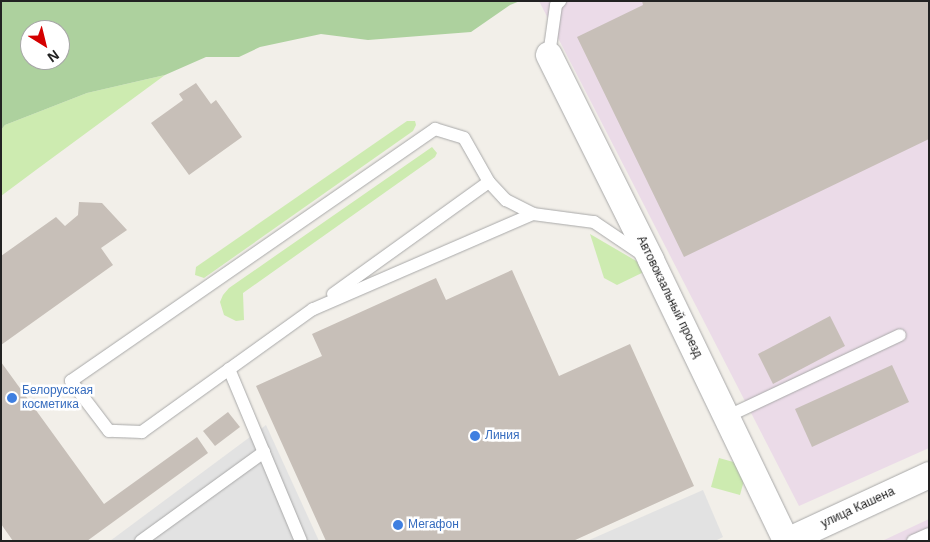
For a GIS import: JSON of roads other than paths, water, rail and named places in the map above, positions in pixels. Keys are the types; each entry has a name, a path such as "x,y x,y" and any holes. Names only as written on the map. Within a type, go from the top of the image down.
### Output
{"street":[{"name":"Автовокзальный проезд","path":"549,55 651,260 786,541"},
{"name":"улица Кашена","path":"786,541 929,475"}],"lane":[{"path":"549,55 556,5 560,1"},
{"path":"489,182 142,432 109,431 72,381 435,129 464,138 489,182 506,200 533,214 594,222 651,260"},
{"path":"313,309 533,214"},
{"path":"726,417 900,335"},
{"path":"229,368 301,541"},
{"path":"140,541 264,452"},
{"path":"913,541 929,534"}],"place":[{"name":"Белорусская косметика","path":"12,398"},
{"name":"Линия","path":"475,436"},
{"name":"Мегафон","path":"398,525"}]}
